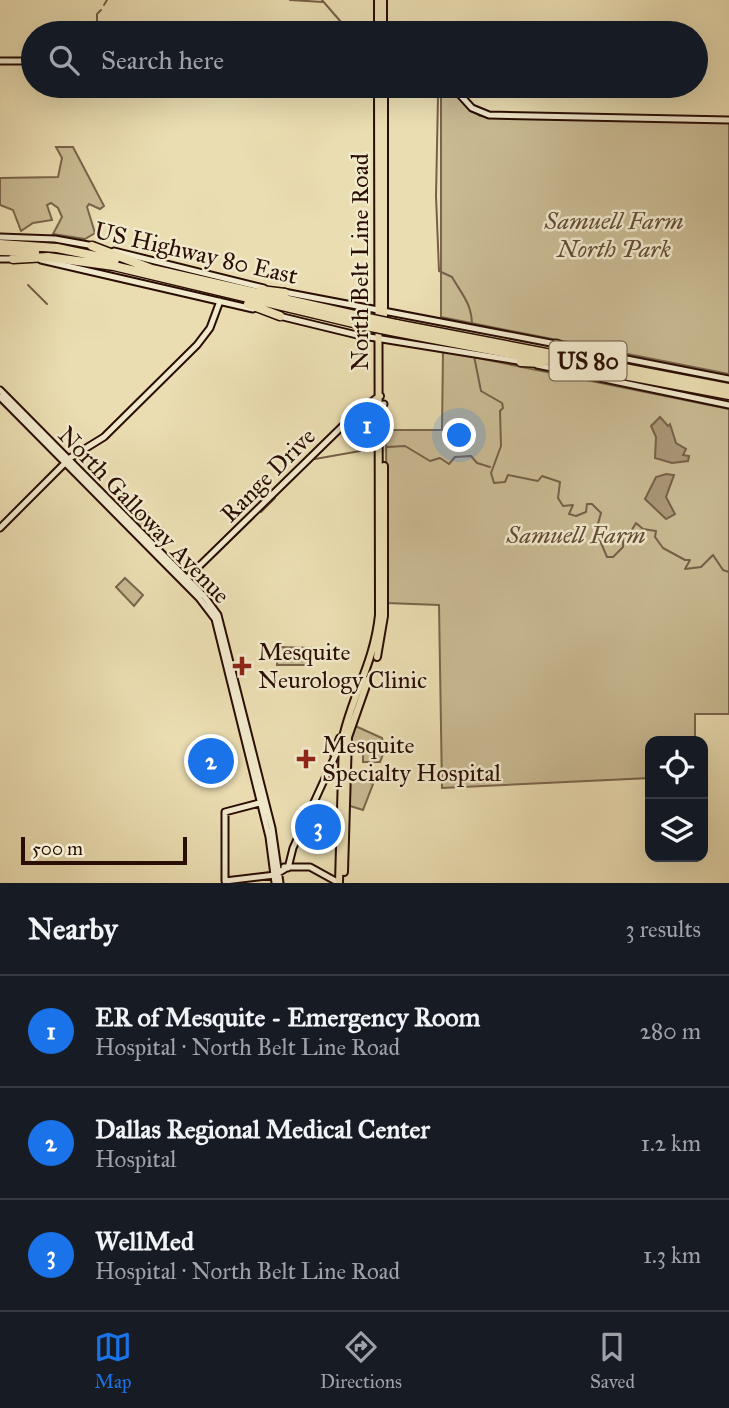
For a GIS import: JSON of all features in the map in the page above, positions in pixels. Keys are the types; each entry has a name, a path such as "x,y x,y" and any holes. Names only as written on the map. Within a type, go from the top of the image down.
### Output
{"highway":[{"name":"US 80","path":"0,244 57,248 367,322"},
{"path":"92,246 152,269"},
{"name":"US 80","path":"0,251 49,253 461,344 729,388"},
{"path":"13,259 51,257 114,266"},
{"path":"225,286 285,293"},
{"path":"199,287 280,316"},
{"path":"556,345 689,381"},
{"name":"US 80","path":"486,348 729,395"},
{"path":"521,362 634,376"}],"main road":[{"path":"380,0 381,21"},
{"path":"0,61 21,61"},
{"name":"North Belt Line Road","path":"348,724 373,657 377,638 382,485 381,98"},
{"path":"463,98 476,112 489,115 729,120"},
{"name":"US Highway 80 East","path":"0,237 55,239 92,246 285,293 729,379"},
{"name":"US Highway 80 East","path":"0,259 59,263 357,335 461,344"},
{"path":"0,528 67,462 104,437 197,345 210,328 220,301"},
{"path":"357,335 368,335 374,330 375,317 365,308"},
{"path":"486,348 521,362 729,405"},
{"name":"North Belt Line Road","path":"382,374 382,404"},
{"name":"North Galloway Avenue","path":"0,390 44,439"},
{"path":"369,405 380,396"},
{"name":"North Galloway Avenue","path":"0,397 185,581 208,607 217,622 262,790 264,819 278,861 278,878"},
{"path":"369,405 382,404"},
{"name":"Range Drive","path":"185,581 349,419 369,405"},
{"path":"278,861 281,866 310,867 340,883 344,752 348,724"},
{"path":"263,802 225,812 225,881 278,878 287,873 293,848 348,724"},
{"name":"North Galloway Avenue","path":"246,732 256,785 272,828 278,878"},
{"path":"334,754 344,752"},
{"path":"256,785 262,790"},
{"path":"264,819 268,828 272,828"}],"green space":[{"name":"Samuell Farm North Park","path":"441,98 460,98 480,116 729,121 729,374 441,317"},
{"path":"56,147 73,147 104,206 100,209 89,204 87,207 95,233 85,239 53,234 62,217 58,208 51,203 47,205 52,220 33,223 21,231 13,210 0,205 0,178 58,177 62,158"},
{"name":"Samuell Farm","path":"443,351 729,409 729,714 695,714 695,736 645,736 645,778 442,788 439,605 387,603 386,430 442,430"},
{"path":"145,510 162,528 150,539 133,521"},
{"path":"125,578 143,595 134,606 116,587"},
{"path":"278,647 314,648 311,665 277,665"},
{"path":"353,725 382,738 385,749 380,762 363,762 363,748 349,743"},
{"path":"347,773 373,784 363,810 347,805"}],"shaded area":[{"path":"660,417 668,426 670,424 676,443 686,449 683,455 689,456 688,461 672,463 655,458 656,437 651,426"},
{"path":"674,475 666,497 675,514 666,519 645,499 656,477"}],"waterway":[{"path":"104,5 107,0"},
{"path":"290,0 323,2"},
{"path":"322,0 340,21"},
{"path":"97,21 97,14 101,10"},
{"path":"438,98 436,196 439,271 452,277 463,295 469,306 472,326"},
{"path":"28,285 47,304"},
{"path":"474,356 481,391 502,403 503,408 500,411 501,446 491,473 494,483 505,482 508,475 538,481 542,476 560,482 558,498 563,506 573,505 569,514 576,516 586,512 587,504 592,504 601,513 596,531 607,557 613,557 623,547 623,534 630,533 636,523 643,529 656,531 655,537 663,548 690,560 685,569 701,567 713,555 723,570 729,572"},
{"path":"387,447 405,446 430,461 440,458 449,464 455,457 471,456 477,463 490,467"},
{"path":"315,459 377,448"},
{"path":"261,512 275,498"}],"place":[{"name":"ER of Mesquite - Emergency Room","path":"367,425"},
{"name":"Mesquite Neurology Clinic","path":"242,666"},
{"name":"Mesquite Specialty Hospital","path":"306,759"},
{"name":"Dallas Regional Medical Center","path":"211,761"},
{"name":"WellMed","path":"318,827"}]}
